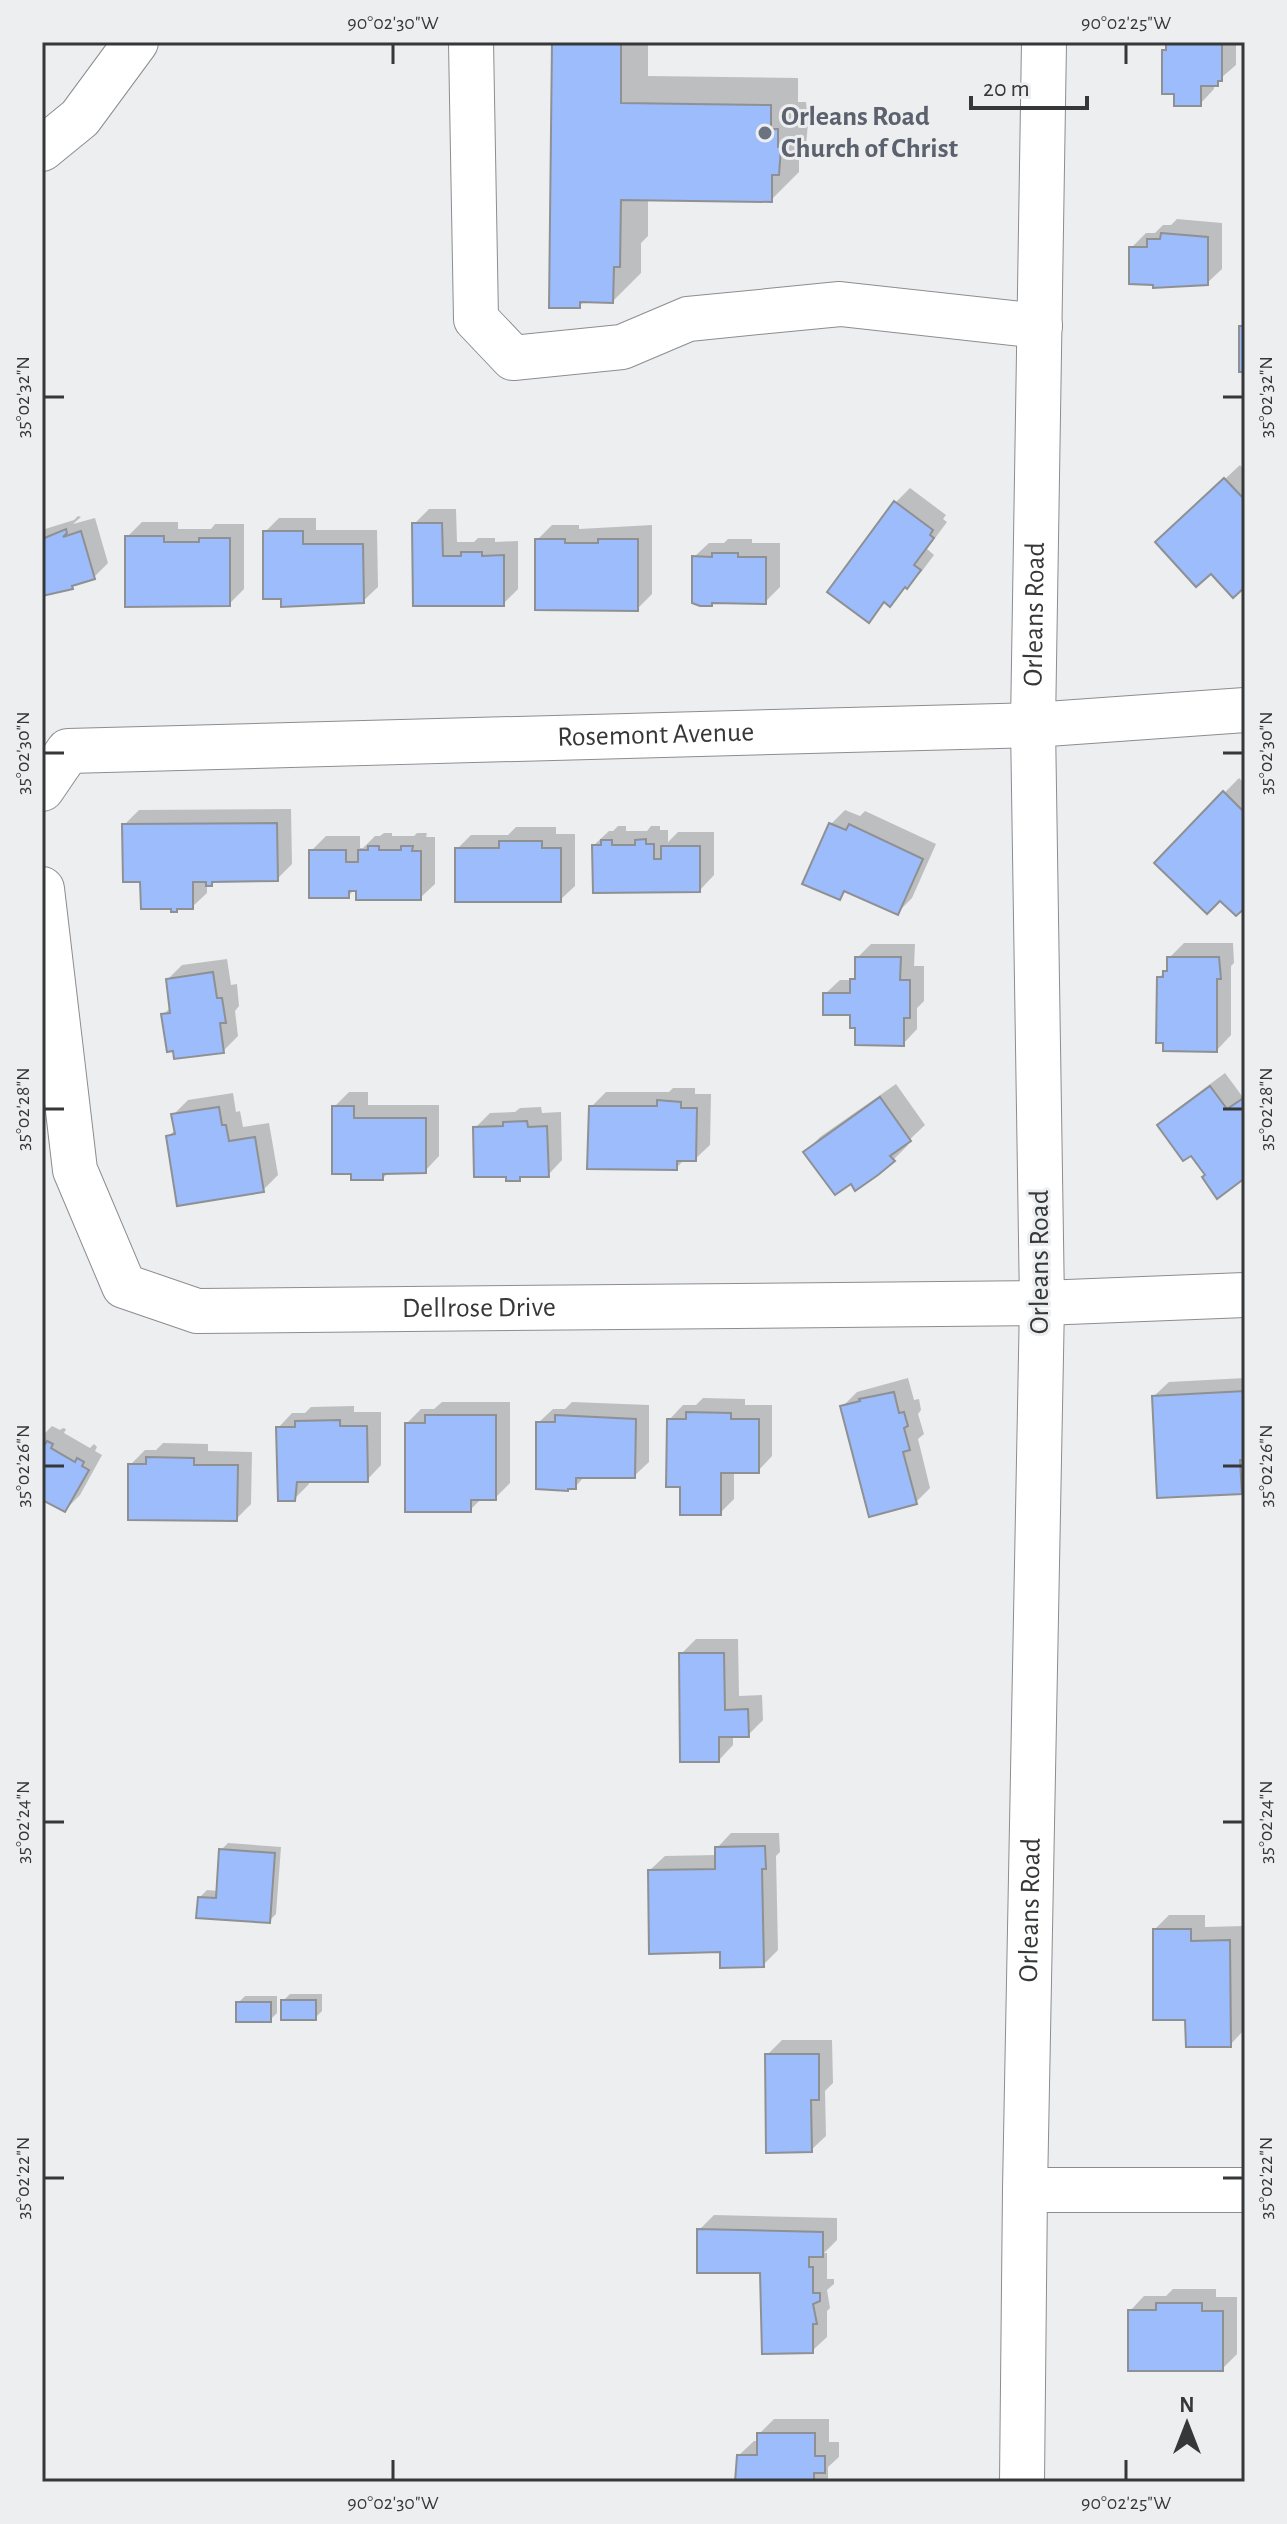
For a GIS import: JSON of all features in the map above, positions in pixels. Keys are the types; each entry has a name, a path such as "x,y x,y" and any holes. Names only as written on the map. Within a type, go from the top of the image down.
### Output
{"street":[{"path":"42,149 80,118 136,42"},
{"path":"471,42 476,319 513,358 622,347 688,319 840,304 1040,326"},
{"name":"Orleans Road","path":"1022,2482 1042,1303 1033,725 1044,42"},
{"name":"Rosemont Avenue","path":"42,789 68,751 1033,725 1245,710"},
{"name":"Dellrose Drive","path":"42,889 75,1170 124,1286 197,1311 1042,1303 1245,1295"},
{"path":"1025,2190 1245,2190"}],"building":[{"path":"552,42 621,42 621,103 771,105 771,129 778,129 778,147 781,147 779,175 772,175 772,202 621,200 620,267 614,267 613,303 580,302 580,308 549,308"},
{"path":"1166,42 1222,42 1222,81 1218,81 1218,86 1201,86 1201,106 1174,106 1174,94 1162,94 1162,50 1166,50"},
{"path":"1161,233 1208,237 1208,285 1153,288 1153,285 1129,284 1129,247 1147,247 1147,239 1160,239"},
{"path":"1239,326 1245,326 1245,372 1239,372"},
{"path":"1224,478 1245,500 1245,587 1233,598 1211,574 1196,587 1155,542"},
{"path":"894,501 933,530 930,535 934,538 914,565 921,570 907,589 905,587 890,607 884,602 869,623 827,592"},
{"path":"412,523 442,523 443,556 461,556 461,552 482,552 482,556 504,555 504,606 413,606"},
{"path":"66,529 63,537 81,531 95,579 72,586 73,589 42,596 42,539"},
{"path":"263,531 303,531 303,544 363,544 364,603 281,607 281,599 263,599"},
{"path":"125,536 164,536 164,542 230,538 230,606 125,607"},
{"path":"535,539 598,543 598,539 638,539 638,611 535,610"},
{"path":"712,553 766,557 766,604 712,603 712,606 700,606 692,603 692,556 712,557"},
{"path":"1223,791 1245,813 1245,908 1236,916 1220,901 1207,914 1154,863"},
{"path":"277,823 278,881 212,882 212,886 206,886 206,882 193,882 193,909 177,909 177,912 171,912 171,909 141,909 140,882 123,882 122,824"},
{"path":"829,823 846,830 849,824 923,859 898,915 844,891 840,900 802,884"},
{"path":"646,839 646,844 654,844 654,859 661,859 661,846 700,846 700,892 593,893 592,845 601,845 601,840 612,840 612,845 635,845 635,840"},
{"path":"499,841 542,841 542,848 561,848 561,902 455,902 455,848 499,848"},
{"path":"368,846 379,846 379,850 401,850 401,846 413,846 412,851 421,851 421,900 356,900 356,891 349,891 349,898 309,898 309,850 346,850 346,862 358,862 358,850 368,850"},
{"path":"855,957 901,957 900,980 910,980 910,1018 904,1018 904,1046 855,1045 855,1028 850,1028 850,1015 823,1015 823,993 850,993 850,979 855,979"},
{"path":"1167,957 1219,957 1221,979 1217,979 1217,1052 1163,1051 1163,1043 1156,1043 1157,977 1163,977 1163,971 1167,971"},
{"path":"213,972 217,998 222,998 226,1023 220,1023 224,1053 174,1059 173,1051 167,1052 161,1014 170,1013 166,979"},
{"path":"1210,1086 1227,1109 1245,1097 1245,1178 1217,1199 1191,1156 1183,1161 1157,1125"},
{"path":"880,1097 911,1141 890,1156 895,1161 878,1175 855,1191 851,1184 835,1195 803,1152"},
{"path":"657,1100 681,1102 681,1108 697,1108 696,1161 677,1161 677,1170 587,1169 589,1106 657,1106"},
{"path":"332,1106 354,1106 354,1118 426,1118 426,1173 383,1174 383,1180 351,1180 351,1174 332,1174"},
{"path":"219,1107 229,1141 255,1137 264,1192 177,1206 166,1136 175,1134 171,1114"},
{"path":"527,1121 528,1127 547,1126 549,1177 520,1177 520,1181 506,1181 506,1177 474,1177 473,1127"},
{"path":"1245,1391 1245,1460 1240,1460 1242,1494 1157,1498 1152,1396"},
{"path":"894,1392 899,1413 904,1412 908,1426 904,1428 910,1450 903,1452 917,1504 869,1517 840,1406"},
{"path":"686,1412 731,1413 731,1419 759,1419 759,1473 721,1473 721,1515 680,1515 680,1487 666,1487 667,1419 686,1419"},
{"path":"425,1415 496,1415 496,1500 471,1500 471,1512 405,1512 405,1423 425,1423"},
{"path":"555,1415 636,1419 635,1478 576,1478 576,1489 536,1489 536,1422 555,1422"},
{"path":"340,1420 340,1426 367,1426 368,1482 297,1482 295,1501 278,1501 276,1427 295,1427 295,1421"},
{"path":"47,1441 53,1444 51,1448 75,1462 77,1458 84,1462 82,1466 89,1470 65,1512 42,1500 42,1443"},
{"path":"146,1457 194,1458 194,1465 238,1465 237,1521 128,1520 128,1464 146,1464"},
{"path":"679,1653 724,1653 725,1710 748,1709 749,1737 719,1737 719,1762 680,1762"},
{"path":"765,1846 766,1869 762,1869 764,1967 720,1968 720,1952 649,1954 648,1870 715,1869 715,1847"},
{"path":"219,1849 275,1853 270,1923 196,1918 198,1897 216,1898"},
{"path":"1153,1929 1191,1929 1191,1941 1230,1940 1231,2047 1186,2047 1185,2020 1153,2020"},
{"path":"281,2000 316,2000 316,2020 281,2020"},
{"path":"236,2002 271,2002 271,2022 236,2022"},
{"path":"765,2054 819,2054 819,2100 811,2100 812,2152 766,2153"},
{"path":"697,2229 823,2232 823,2257 809,2257 809,2267 813,2267 813,2293 820,2293 820,2301 813,2304 817,2324 813,2324 813,2353 762,2354 760,2273 697,2273"},
{"path":"1156,2303 1202,2303 1202,2311 1223,2311 1223,2371 1128,2371 1128,2310 1156,2310"},
{"path":"757,2433 815,2433 815,2456 825,2456 825,2473 814,2473 814,2482 735,2482 737,2455 757,2455"}],"place":[{"name":"Orleans Road Church of Christ","path":"765,133"}]}
